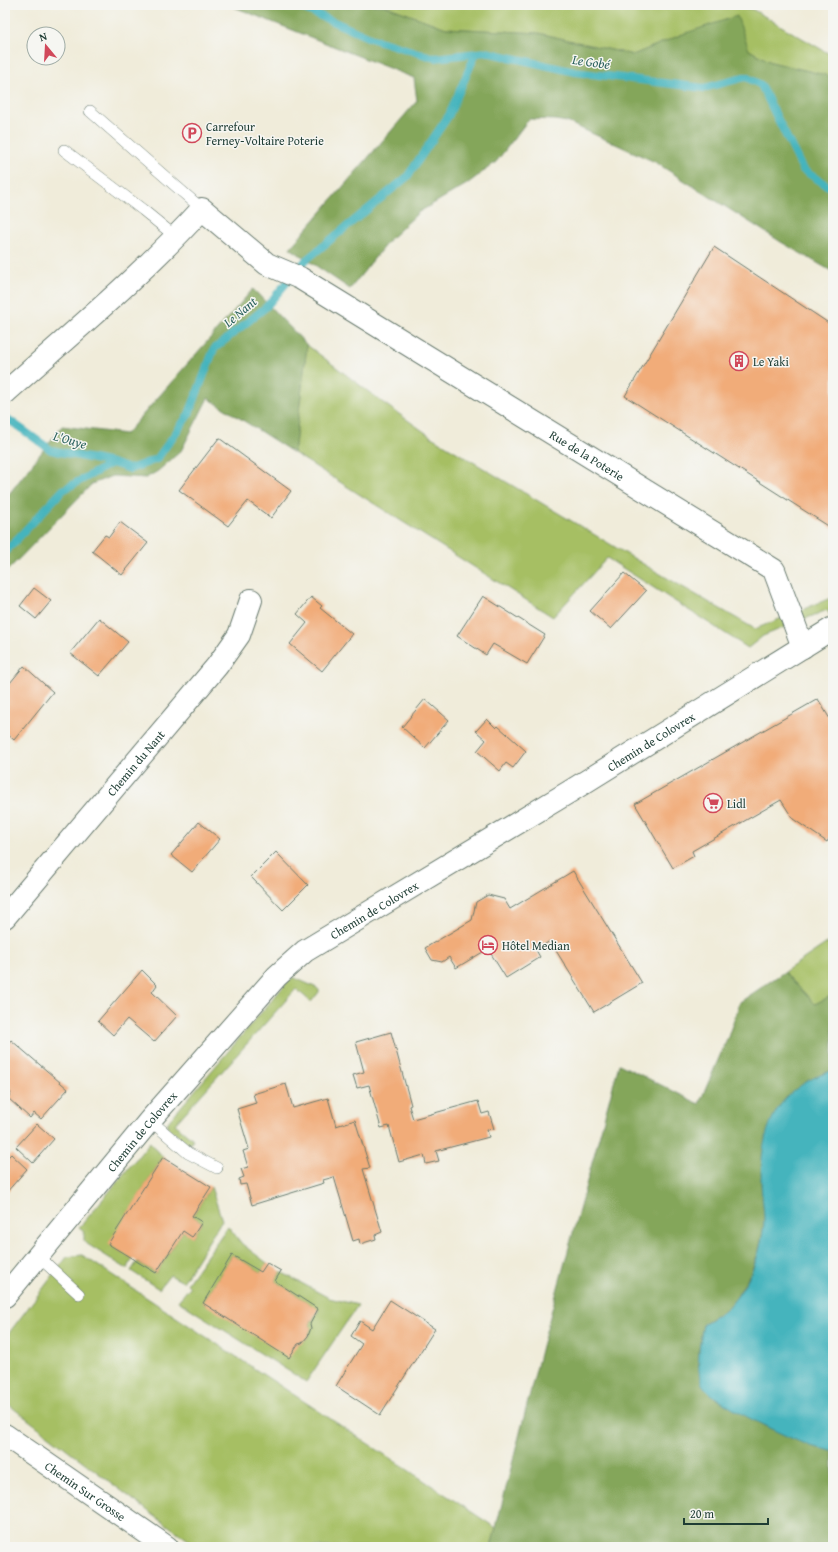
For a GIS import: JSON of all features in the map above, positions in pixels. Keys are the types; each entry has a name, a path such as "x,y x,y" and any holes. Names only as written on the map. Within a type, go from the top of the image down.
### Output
{"street":[{"path":"5,393 76,330 176,237 202,209"},
{"name":"Rue de la Poterie","path":"202,209 267,264 300,278 774,570 803,648"},
{"name":"Chemin du Nant","path":"5,917 217,666 239,635 251,600"},
{"name":"Chemin de Colovrex","path":"5,1296 150,1120 277,976 305,952 569,792 833,628"},
{"name":"Chemin Sur Grosse","path":"5,1435 167,1547"}],"lane":[{"path":"90,111 202,209"},
{"path":"64,150 139,214 176,237"},
{"path":"150,1120 188,1153 217,1168"},
{"path":"38,1256 79,1294"}],"green space":[{"path":"229,5 383,5 446,28 538,33 633,55 683,34 737,16 749,50 771,62 833,77 833,272 781,242 655,162 567,122 529,119 496,162 467,184 419,212 389,240 350,289 290,248 417,101 414,78"},
{"path":"383,5 715,5 752,9 833,56 833,77 771,62 749,50 683,34 633,55 538,33 446,28"},
{"path":"253,289 307,345 294,453 208,398 181,451 158,471 146,478 112,476 92,484 5,573 5,499 62,426 126,434"},
{"path":"307,345 382,402 433,438 755,629 833,597 833,620 827,610 763,636 748,648 607,558 553,617 294,453"},
{"path":"833,939 833,995 815,1004 784,972"},
{"path":"784,972 815,1004 833,995 833,1070 807,1081 761,1181 764,1215 763,1232 759,1250 751,1272 732,1305 703,1324 699,1349 699,1366 714,1397 765,1426 811,1446 833,1451 833,1547 491,1547 542,1346 619,1064 699,1104 728,1037 740,1002"},
{"path":"292,978 317,988 319,992 311,1002 296,989 175,1124 193,1139 190,1144 188,1144 169,1129 167,1126 168,1122"},
{"path":"150,1142 163,1157 109,1244 133,1259 127,1269 84,1242 84,1232 79,1228"},
{"path":"211,1187 222,1220 183,1282 170,1275 159,1289 131,1271 137,1262 156,1273 183,1231 193,1236 202,1222 192,1216"},
{"path":"228,1226 242,1244 267,1263 261,1272 232,1255 203,1303 298,1344 308,1337 310,1324 319,1310 275,1281 281,1272 329,1298 358,1305 306,1382 178,1301 190,1287 187,1284"},
{"path":"82,1255 496,1528 491,1547 198,1547 152,1514 5,1402 5,1338 67,1257"}],"water":[{"path":"833,1070 833,1451 831,1451 810,1446 785,1435 733,1409 718,1399 707,1390 701,1382 699,1361 703,1324 719,1315 730,1306 738,1296 748,1279 759,1251 764,1218 761,1165 770,1123 776,1111 795,1090 811,1079"}],"building":[{"name":"Le Yaki","path":"714,247 833,326 833,529 625,396"},
{"path":"219,438 291,491 271,518 248,501 228,526 179,490"},
{"path":"120,522 148,543 122,575 92,551 105,535 109,537"},
{"path":"624,573 646,591 611,629 590,611"},
{"path":"34,588 51,601 36,619 20,606"},
{"path":"483,596 545,635 527,664 493,644 486,655 457,636"},
{"path":"311,597 322,606 320,608 352,634 322,671 290,644 307,623 297,614"},
{"path":"99,618 128,642 99,676 70,653"},
{"path":"24,666 53,692 14,740 5,732 5,689"},
{"path":"425,699 449,720 425,748 402,727"},
{"path":"818,699 833,724 833,832 827,842 793,819 781,800 692,851 694,856 673,868 635,804"},
{"path":"487,719 496,728 498,726 526,751 513,768 506,763 500,771 477,751 486,740 476,731"},
{"path":"199,822 220,839 192,872 171,855"},
{"path":"276,852 308,885 283,910 251,877"},
{"name":"Hôtel Median","path":"573,871 642,983 594,1012 550,941 536,950 540,957 506,978 488,949 456,968 449,957 442,962 432,960 425,948 472,920 476,902 488,895 504,899 510,909"},
{"path":"142,970 157,985 152,992 177,1016 154,1042 127,1019 113,1035 98,1021"},
{"path":"391,1032 411,1105 409,1106 413,1119 478,1101 482,1114 489,1112 494,1129 487,1130 489,1137 436,1151 439,1161 426,1164 424,1155 399,1162 389,1126 381,1128 369,1085 357,1088 353,1075 364,1072 356,1042"},
{"path":"11,1040 68,1089 41,1119 34,1113 30,1118 8,1098 11,1093 5,1088 5,1047"},
{"path":"286,1084 293,1108 328,1098 336,1126 355,1120 370,1168 363,1169 382,1232 375,1235 376,1239 360,1244 359,1239 353,1241 334,1177 323,1180 324,1183 252,1205 246,1184 240,1185 239,1179 244,1177 241,1169 248,1167 243,1151 249,1149 237,1109 256,1103 253,1094"},
{"path":"37,1124 54,1139 33,1163 16,1147"},
{"path":"11,1154 27,1169 5,1194 5,1160"},
{"path":"163,1157 211,1187 192,1216 202,1222 192,1237 183,1231 156,1273 108,1244"},
{"path":"232,1255 261,1272 267,1263 281,1271 275,1281 318,1309 310,1324 311,1328 308,1336 302,1343 298,1344 289,1358 203,1303"},
{"path":"390,1300 435,1329 380,1415 336,1386 362,1344 351,1336 360,1321 372,1329"}],"waterway":[{"name":"Le Gobé","path":"296,5 370,38 435,58 486,52 575,72 704,88 746,77 761,85 803,170 828,186 833,186"},
{"name":"Le Nant","path":"5,552 63,490 112,463 130,469 157,459 189,414 214,349 266,307 306,260 407,177 449,115 476,53"},
{"name":"L'Ouye","path":"5,417 51,450 112,463"}],"place":[{"name":"Carrefour Ferney-Voltaire Poterie","path":"192,133"},
{"name":"Le Yaki","path":"739,361"},
{"name":"Lidl","path":"713,803"},
{"name":"Hôtel Median","path":"488,945"}]}
